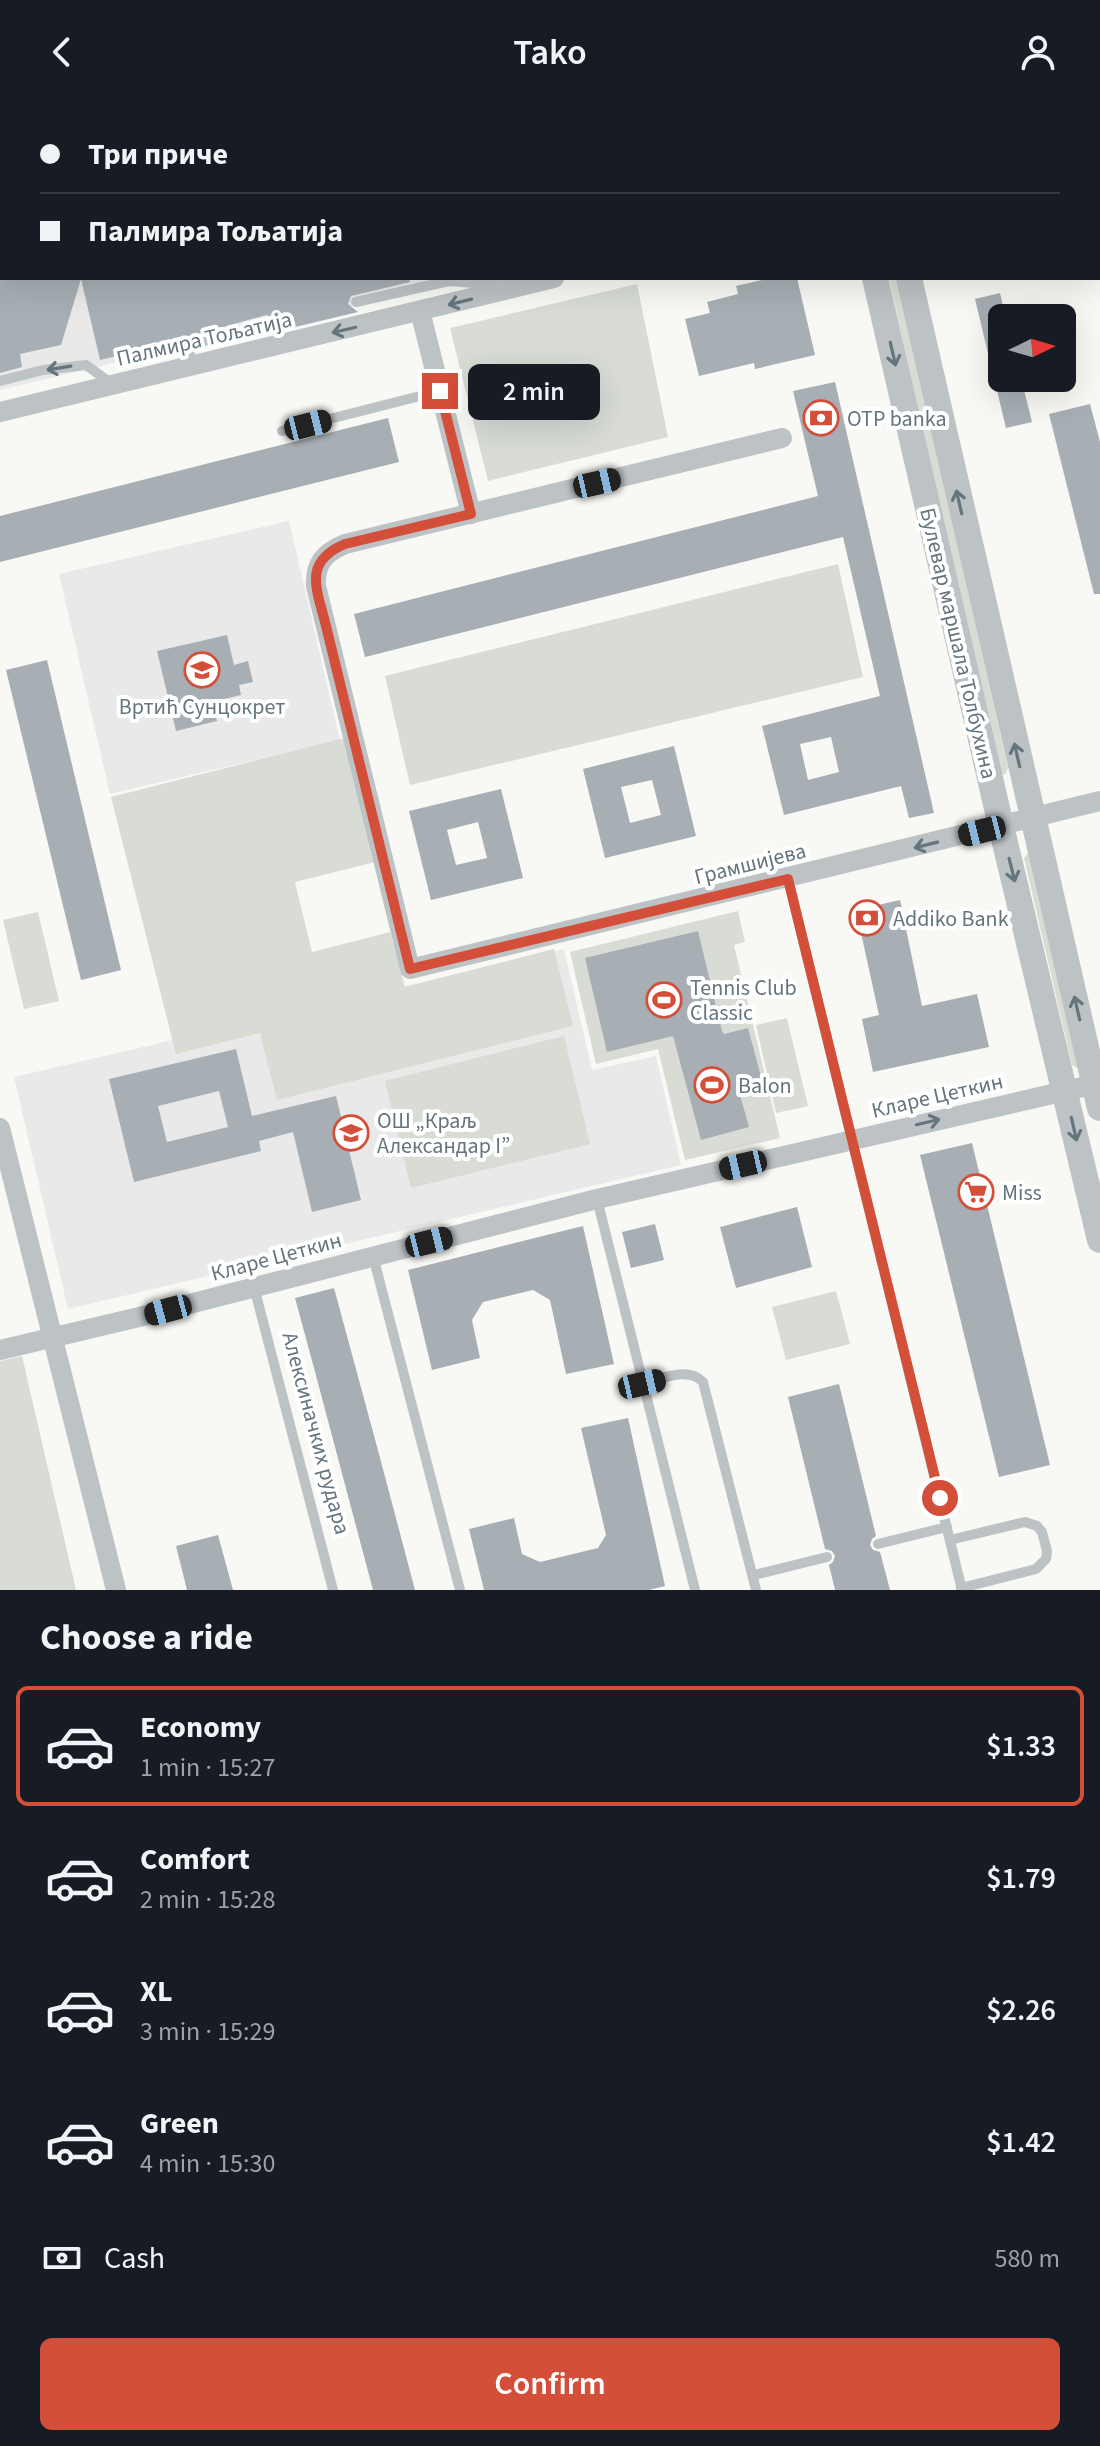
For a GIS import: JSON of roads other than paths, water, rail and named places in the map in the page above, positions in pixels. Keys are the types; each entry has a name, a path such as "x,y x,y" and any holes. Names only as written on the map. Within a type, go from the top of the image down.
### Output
{"street":[{"name":"Палмира Тољатија","path":"0,412 546,280"},
{"name":"Булевар маршала Толбухина","path":"875,280 1100,1240"},
{"name":"Булевар маршала Толбухина","path":"909,280 1031,818 1098,1092"},
{"path":"420,311 471,514 782,438"},
{"name":"Грамшијева","path":"471,514 345,544 332,549 317,566 316,586 410,969 1100,801"},
{"name":"Кларе Цеткин","path":"52,1338 597,1199 852,1139 1066,1090 1098,1092"},
{"path":"0,1128 116,1590"},
{"path":"0,1350 52,1338"}],"lane":[{"path":"356,302 449,281 513,288"},
{"path":"177,369 201,342 268,323"},
{"path":"0,381 43,370 86,365 113,385"},
{"path":"282,431 440,391"},
{"path":"788,879 961,1589 1036,1569 1046,1559 1042,1532 1037,1526 1025,1522 950,1540"},
{"path":"597,1199 695,1590"},
{"name":"Кларе Цеткин","path":"373,1256 460,1590"},
{"name":"Алексиначких рудара","path":"254,1287 333,1590"},
{"path":"642,1384 689,1373 703,1382 756,1590"},
{"path":"878,1544 947,1527"},
{"path":"754,1575 827,1557"}],"place":[{"name":"OTP banka","path":"821,418"},
{"name":"Вртић Сунцокрет","path":"202,670"},
{"name":"Addiko Bank","path":"867,918"},
{"name":"Tennis Club Classic","path":"664,1000"},
{"name":"Balon","path":"712,1085"},
{"name":"ОШ „Краљ Александар I”","path":"351,1133"},
{"name":"Miss","path":"976,1192"}]}
